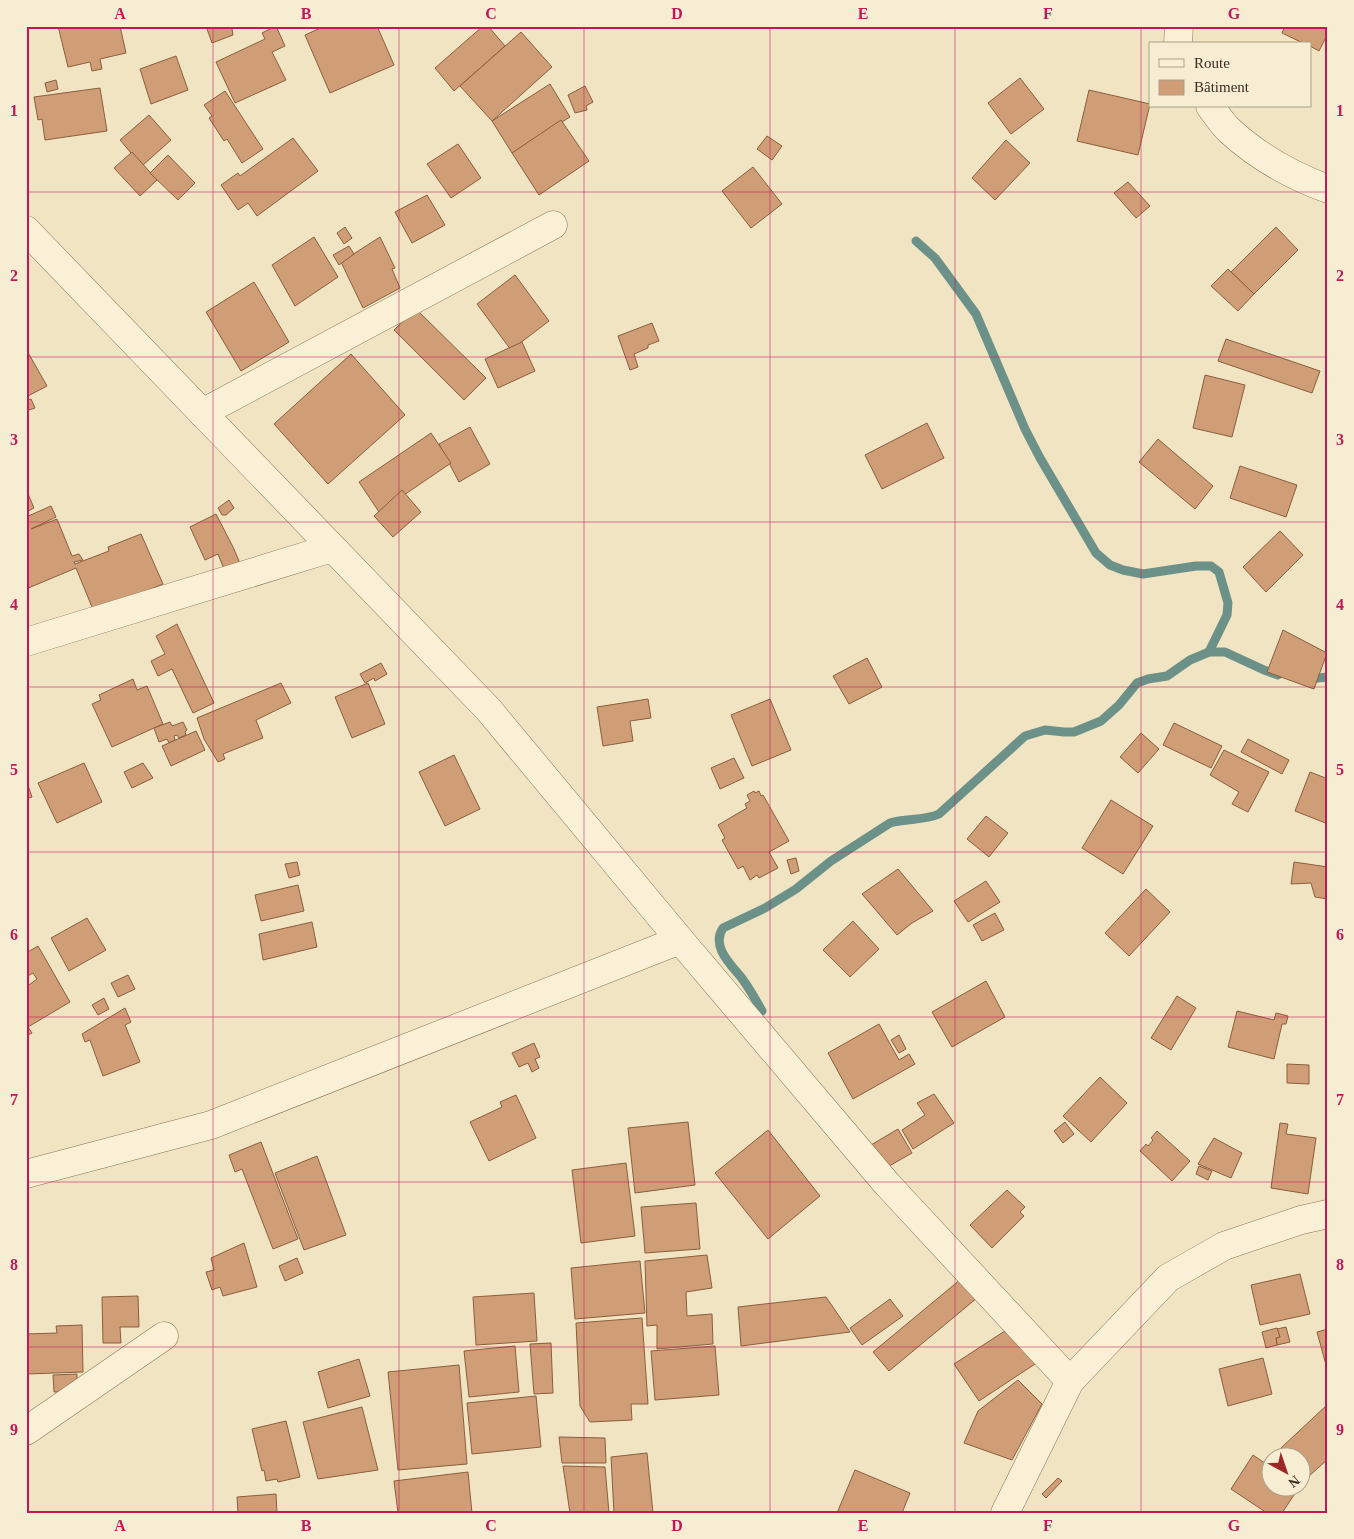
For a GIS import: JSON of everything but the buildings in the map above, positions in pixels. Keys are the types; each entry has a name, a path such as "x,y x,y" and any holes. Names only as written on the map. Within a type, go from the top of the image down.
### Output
{"street":[{"path":"1178,42 1179,26"},
{"path":"1212,108 1229,130 1268,159 1303,180 1328,189"},
{"path":"202,413 553,225"},
{"path":"26,230 488,709 886,1184 1070,1381"},
{"path":"26,642 332,548"},
{"path":"26,1174 211,1125 680,940"},
{"path":"1005,1513 1070,1381 1168,1278 1224,1246 1301,1220 1328,1214"},
{"path":"26,1431 164,1336"}],"waterway":[{"path":"916,241 935,258 976,314 1025,429 1096,553 1110,565 1143,574 1196,566 1211,566 1219,572 1228,603 1227,615 1209,652"},
{"path":"762,1011 744,981 723,954 719,941 723,928 765,908 796,889 831,861 890,823 927,818 939,814 1025,736 1045,730 1074,732 1101,721 1119,705 1137,683 1167,676 1190,660 1209,652 1225,652 1278,675"},
{"path":"1308,679 1328,677"}]}
